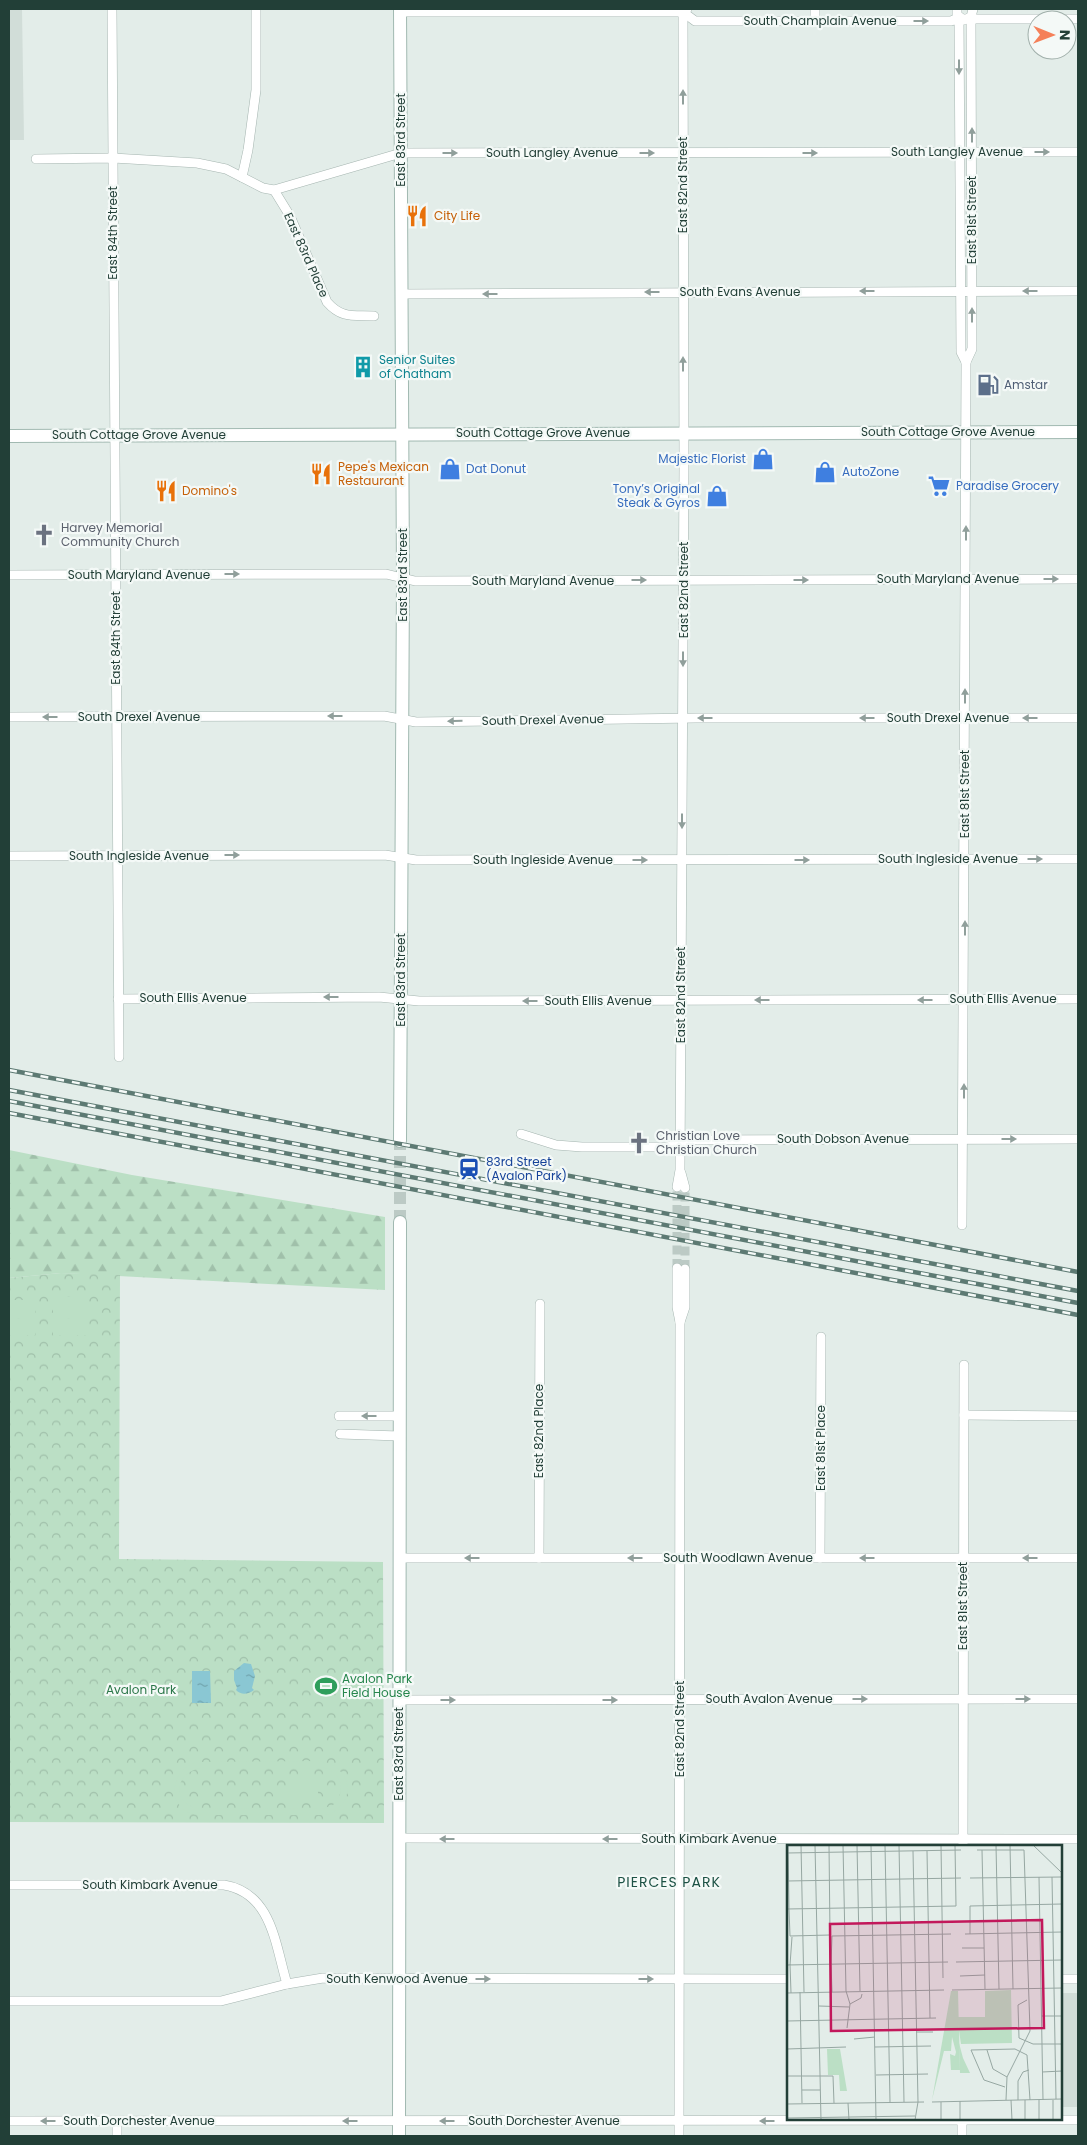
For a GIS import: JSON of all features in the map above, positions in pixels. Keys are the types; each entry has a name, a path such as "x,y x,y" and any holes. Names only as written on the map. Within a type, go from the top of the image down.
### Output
{"street":[{"name":"East 84th Street","path":"112,9 118,1057"},
{"path":"242,176 248,150 256,90 256,9"},
{"path":"815,9 815,21"},
{"name":"South Champlain Avenue","path":"400,11 684,10 695,21 951,21 958,13 964,20 972,13"},
{"name":"East 82nd Street","path":"681,1187 684,10"},
{"name":"East 83rd Street","path":"400,11 403,578 400,1141"},
{"name":"East 81st Street","path":"958,13 961,352 966,362"},
{"path":"972,13 975,19 1078,19"},
{"name":"East 81st Street","path":"962,1225 964,1139 966,362 972,348 972,13"},
{"name":"South Langley Avenue","path":"274,190 294,186 401,153 1078,152"},
{"path":"36,159 113,158 198,163 226,168 263,188 274,190"},
{"name":"East 83rd Place","path":"274,190 290,216 327,302 336,311 348,315 374,316"},
{"name":"South Evans Avenue","path":"402,294 1078,291"},
{"name":"South Cottage Grove Avenue","path":"9,436 1078,432"},
{"name":"South Maryland Avenue","path":"9,576 386,574 415,582 1078,579"},
{"name":"South Drexel Avenue","path":"9,717 384,716 416,722 683,718 1078,718"},
{"name":"South Ingleside Avenue","path":"9,856 385,855 416,860 1078,859"},
{"name":"South Ellis Avenue","path":"118,999 380,997 419,1001 1078,999"},
{"name":"South Dobson Avenue","path":"521,1134 556,1145 582,1147 667,1147 694,1140 1078,1139"},
{"name":"East 83rd Street","path":"399,2136 398,1416 400,1222"},
{"name":"East 82nd Street","path":"679,2136 680,1322 685,1307 681,1268"},
{"name":"East 82nd Place","path":"539,1558 540,1304"},
{"name":"East 81st Place","path":"820,1558 821,1337"},
{"name":"East 81st Street","path":"963,1842 964,1365"},
{"path":"964,1415 1078,1416"},
{"path":"339,1416 398,1416"},
{"path":"340,1434 398,1436"},
{"name":"South Woodlawn Avenue","path":"398,1558 1078,1558"},
{"name":"South Avalon Avenue","path":"399,1700 1078,1699"},
{"name":"South Kimbark Avenue","path":"399,1838 963,1842 1078,1839"},
{"name":"South Kimbark Avenue","path":"9,1885 224,1885 236,1887 248,1893 257,1901 265,1913 287,1984"},
{"name":"South Kenwood Avenue","path":"9,2002 221,2000 287,1984 323,1978 787,1979"},
{"path":"1062,1979 1078,1979"},
{"path":"962,2120 962,2136"},
{"name":"South Dorchester Avenue","path":"9,2121 1078,2120"},
{"path":"117,2121 117,2136"}],"shaded area":[{"path":"9,9 22,9 24,140 9,140"},
{"path":"1062,1993 1078,1993 1078,2107 1062,2107"}],"green space":[{"path":"9,1150 132,1175 385,1217 385,1290 61,1273 9,1278"},
{"name":"Avalon Park","path":"61,1273 120,1275 119,1559 383,1562 384,1823 9,1822 9,1278"},
{"path":"53,1297 86,1297 86,1313 53,1313"},
{"path":"9,1300 35,1300 35,1315 9,1315"},
{"path":"9,1319 35,1319 35,1335 9,1335"},
{"path":"53,1319 86,1319 86,1335 53,1335"},
{"path":"317,1761 329,1763 344,1776 347,1784 347,1793 344,1802 337,1809 326,1815 198,1815 188,1812 180,1806 176,1799 175,1790 176,1781 180,1773 187,1766 197,1762","holes":["205,1767 322,1767 334,1773 338,1778 341,1788 340,1794 333,1805 322,1809 194,1808 186,1803 179,1791 183,1778 196,1769"]},
{"path":"288,1778 318,1778 318,1798 288,1798"}],"water":[{"path":"244,1663 251,1664 255,1676 252,1688 254,1690 244,1694 236,1690 234,1671"},
{"path":"192,1671 210,1671 211,1703 192,1703"}],"tunnel":[{"path":"400,1141 400,1222"},
{"path":"677,1187 677,1268"},
{"path":"685,1188 685,1269"}],"railway":[{"path":"9,1070 1078,1272"},
{"path":"9,1090 1078,1291"},
{"path":"9,1101 1078,1303"},
{"path":"9,1113 1078,1315"}],"place":[{"name":"City Life","path":"417,216"},
{"name":"Senior Suites of Chatham","path":"363,367"},
{"name":"Amstar","path":"988,385"},
{"name":"Majestic Florist","path":"763,459"},
{"name":"Dat Donut","path":"450,469"},
{"name":"AutoZone","path":"825,472"},
{"name":"Pepe's Mexican Restaurant","path":"321,474"},
{"name":"Paradise Grocery","path":"939,486"},
{"name":"Domino's","path":"166,491"},
{"name":"Tony’s Original Steak & Gyros","path":"717,496"},
{"name":"Harvey Memorial Community Church","path":"44,535"},
{"name":"Christian Love Christian Church","path":"639,1143"},
{"name":"83rd Street (Avalon Park)","path":"469,1169"},
{"name":"Avalon Park Field House","path":"326,1686"}],"district":[{"name":"PIERCES PARK","path":"669,1882"}]}
